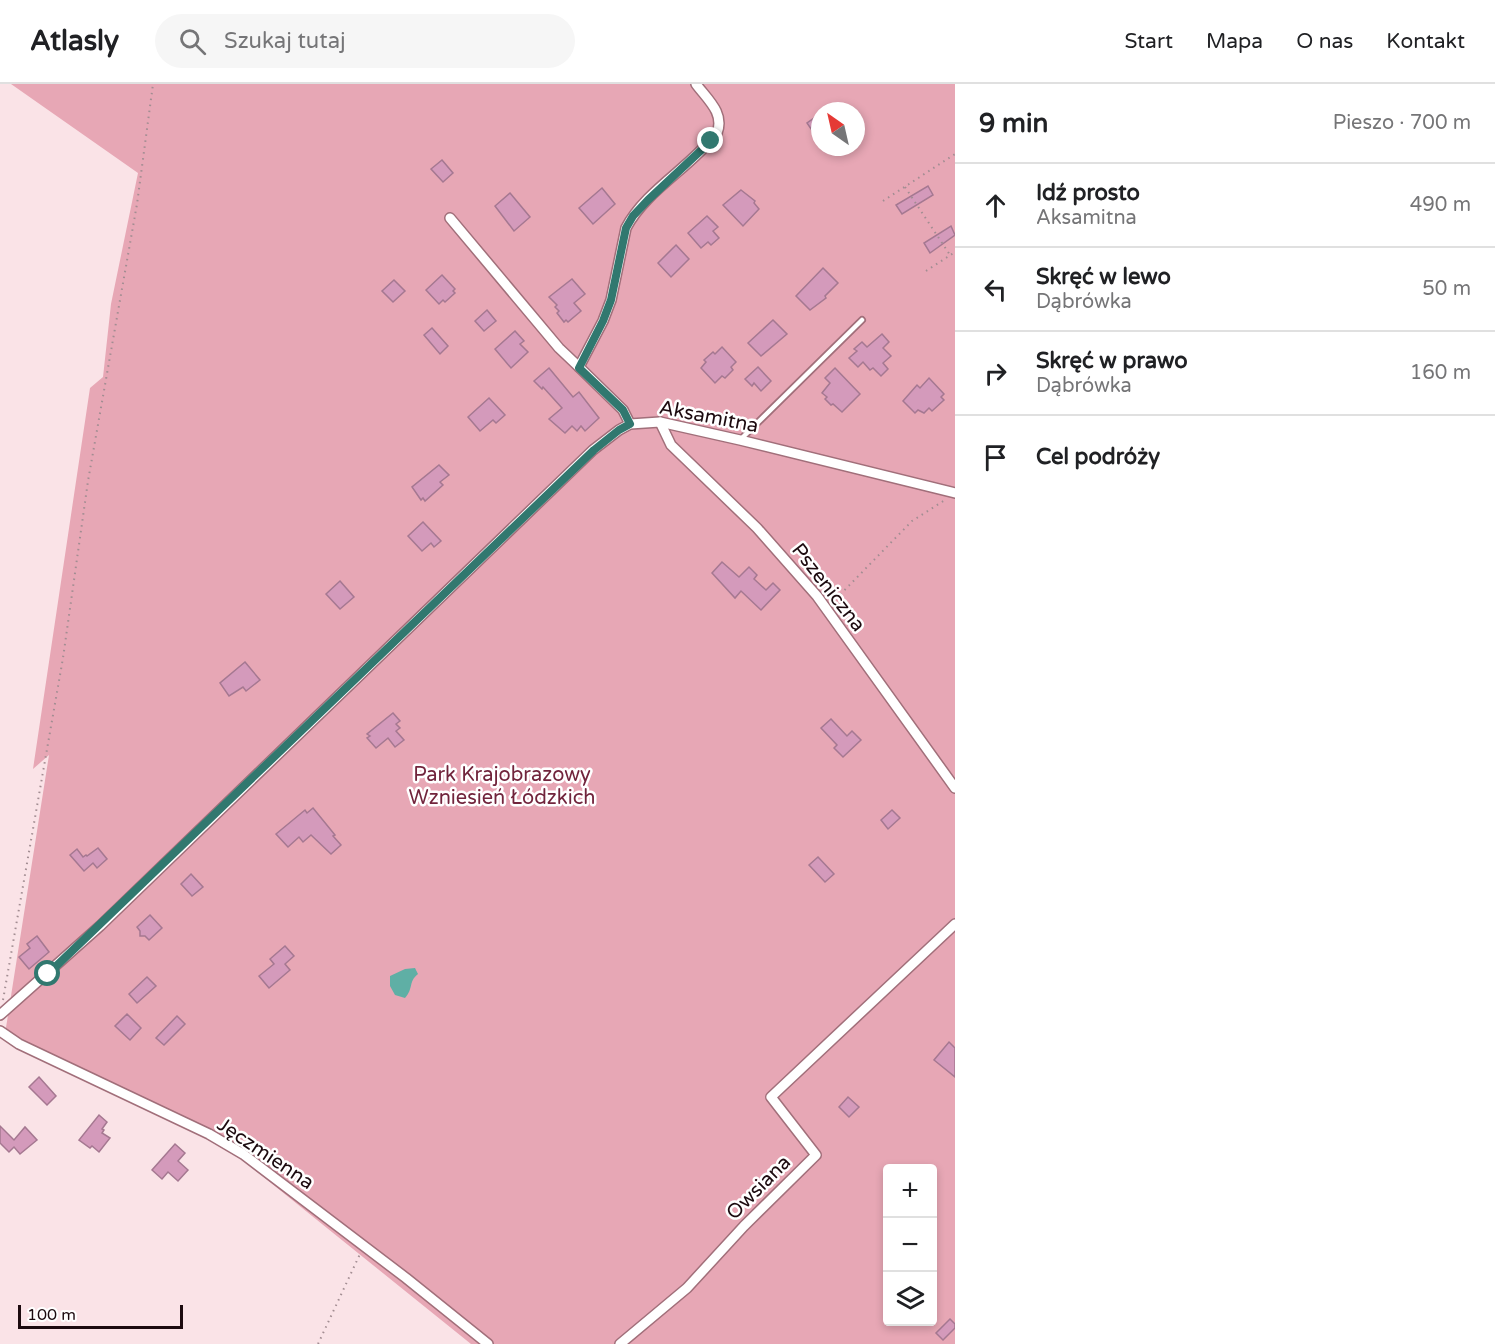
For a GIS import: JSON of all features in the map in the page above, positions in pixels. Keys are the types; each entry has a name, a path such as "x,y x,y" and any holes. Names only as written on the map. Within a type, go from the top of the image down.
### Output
{"street":[{"path":"579,368 611,300 629,222 648,200 717,133 720,125 718,115 696,84"},
{"path":"450,218 559,348 623,410 630,424"},
{"name":"Aksamitna","path":"0,1015 100,926 594,450 619,430 630,424 660,422 955,493"},
{"name":"Pszeniczna","path":"660,422 671,445 757,528 826,609 955,788"},
{"name":"Owsiana","path":"620,1344 687,1288 744,1226 816,1155 771,1097 955,924"},
{"name":"Jęczmienna","path":"0,1031 19,1044 226,1143 261,1166 488,1344"}],"lane":[{"path":"740,440 862,320"}],"path":[{"path":"0,1015 63,658 88,481 137,204 153,84"},
{"path":"883,201 955,154"},
{"path":"905,187 950,255"},
{"path":"926,271 955,252"},
{"path":"826,609 912,521 946,499"},
{"path":"318,1344 365,1246"}],"green space":[{"name":"Park Krajobrazowy Wzniesień Łódzkich","path":"11,84 955,84 955,1344 471,1344 235,1154 5,1034 49,755 33,769 90,388 103,377 111,304 138,173"}],"water":[{"path":"415,968 418,974 408,994 405,998 395,995 390,986 390,976 405,969"}],"building":[{"path":"442,160 453,173 443,182 431,169"},
{"path":"928,186 933,195 902,214 896,205"},
{"path":"602,188 615,204 593,224 579,208"},
{"path":"741,190 755,201 759,209 743,226 723,205"},
{"path":"510,193 530,217 514,231 495,206"},
{"path":"707,216 718,227 713,231 719,238 711,245 708,242 701,248 688,233"},
{"path":"951,226 955,235 930,253 924,243"},
{"path":"676,245 689,259 671,277 658,263"},
{"path":"823,268 838,283 825,296 826,298 810,310 796,296"},
{"path":"442,275 455,289 453,291 455,293 439,304 426,290"},
{"path":"572,279 585,294 574,303 581,311 568,322 566,320 564,322 557,313 559,311 555,307 557,305 549,297"},
{"path":"394,280 405,291 393,302 382,291"},
{"path":"487,310 496,321 484,331 475,321"},
{"path":"773,320 787,334 761,356 748,343"},
{"path":"432,328 448,346 440,354 424,335"},
{"path":"515,331 524,341 520,344 528,352 511,368 495,349"},
{"path":"882,334 889,342 883,348 891,356 883,363 888,369 881,376 873,368 870,370 863,362 858,367 849,358 862,342 867,347"},
{"path":"722,347 736,362 731,367 733,370 725,378 722,376 715,383 701,368 706,362 704,360"},
{"path":"758,367 771,381 761,391 754,383 752,386 745,379"},
{"path":"549,368 573,397 579,392 599,418 585,431 581,426 577,431 572,426 565,433 549,419 562,408 543,387 542,389 534,381"},
{"path":"835,368 860,394 842,412 833,404 831,405 822,393 830,383 825,378"},
{"path":"929,378 944,394 941,397 944,400 932,411 929,408 924,413 918,410 915,413 903,401 917,385 920,388"},
{"path":"489,398 505,415 496,423 493,420 480,431 468,417"},
{"path":"439,465 449,475 440,482 443,485 425,501 423,498 421,500 412,487"},
{"path":"423,522 441,541 434,547 431,543 422,551 408,536"},
{"path":"722,562 739,577 749,567 757,575 754,579 766,590 773,583 780,590 761,610 741,591 735,598 712,573"},
{"path":"340,581 354,597 340,609 326,594"},
{"path":"245,662 260,680 246,691 243,687 229,696 220,683"},
{"path":"393,713 400,721 396,724 400,728 396,731 404,740 395,747 388,738 376,748 367,738 370,736 367,734"},
{"path":"831,719 847,736 852,731 861,740 843,757 834,748 837,745 821,728"},
{"path":"313,808 341,845 331,854 311,835 303,842 299,837 288,847 276,834 305,810 307,813"},
{"path":"892,810 900,818 888,829 881,820"},
{"path":"98,848 107,859 97,868 93,863 84,871 70,855 77,849 83,857 87,856"},
{"path":"818,857 834,874 825,882 809,865"},
{"path":"191,874 203,887 192,896 181,884"},
{"path":"150,915 162,928 149,940 145,936 140,936 137,927"},
{"path":"37,936 49,952 29,969 19,957 30,948 27,944"},
{"path":"285,946 294,956 285,964 290,970 269,988 259,976 274,964 270,959"},
{"path":"147,977 156,986 137,1003 129,994"},
{"path":"127,1014 141,1028 130,1040 115,1026"},
{"path":"177,1016 185,1024 164,1045 156,1038"},
{"path":"949,1042 955,1048 955,1077 934,1060"},
{"path":"39,1077 56,1096 47,1105 29,1087"},
{"path":"848,1097 859,1107 849,1117 839,1107"},
{"path":"99,1115 107,1122 102,1133 110,1138 99,1152 79,1140"},
{"path":"0,1126 14,1140 25,1127 37,1140 20,1154 14,1147 9,1152 0,1143"},
{"path":"175,1144 185,1153 178,1161 188,1170 178,1181 168,1172 162,1179 152,1170"},
{"path":"950,1319 955,1324 955,1328 943,1340 936,1333"}],"route":[{"path":"48,974 594,450 630,424 623,410 579,368 611,300 629,222 648,200 711,141"}]}
